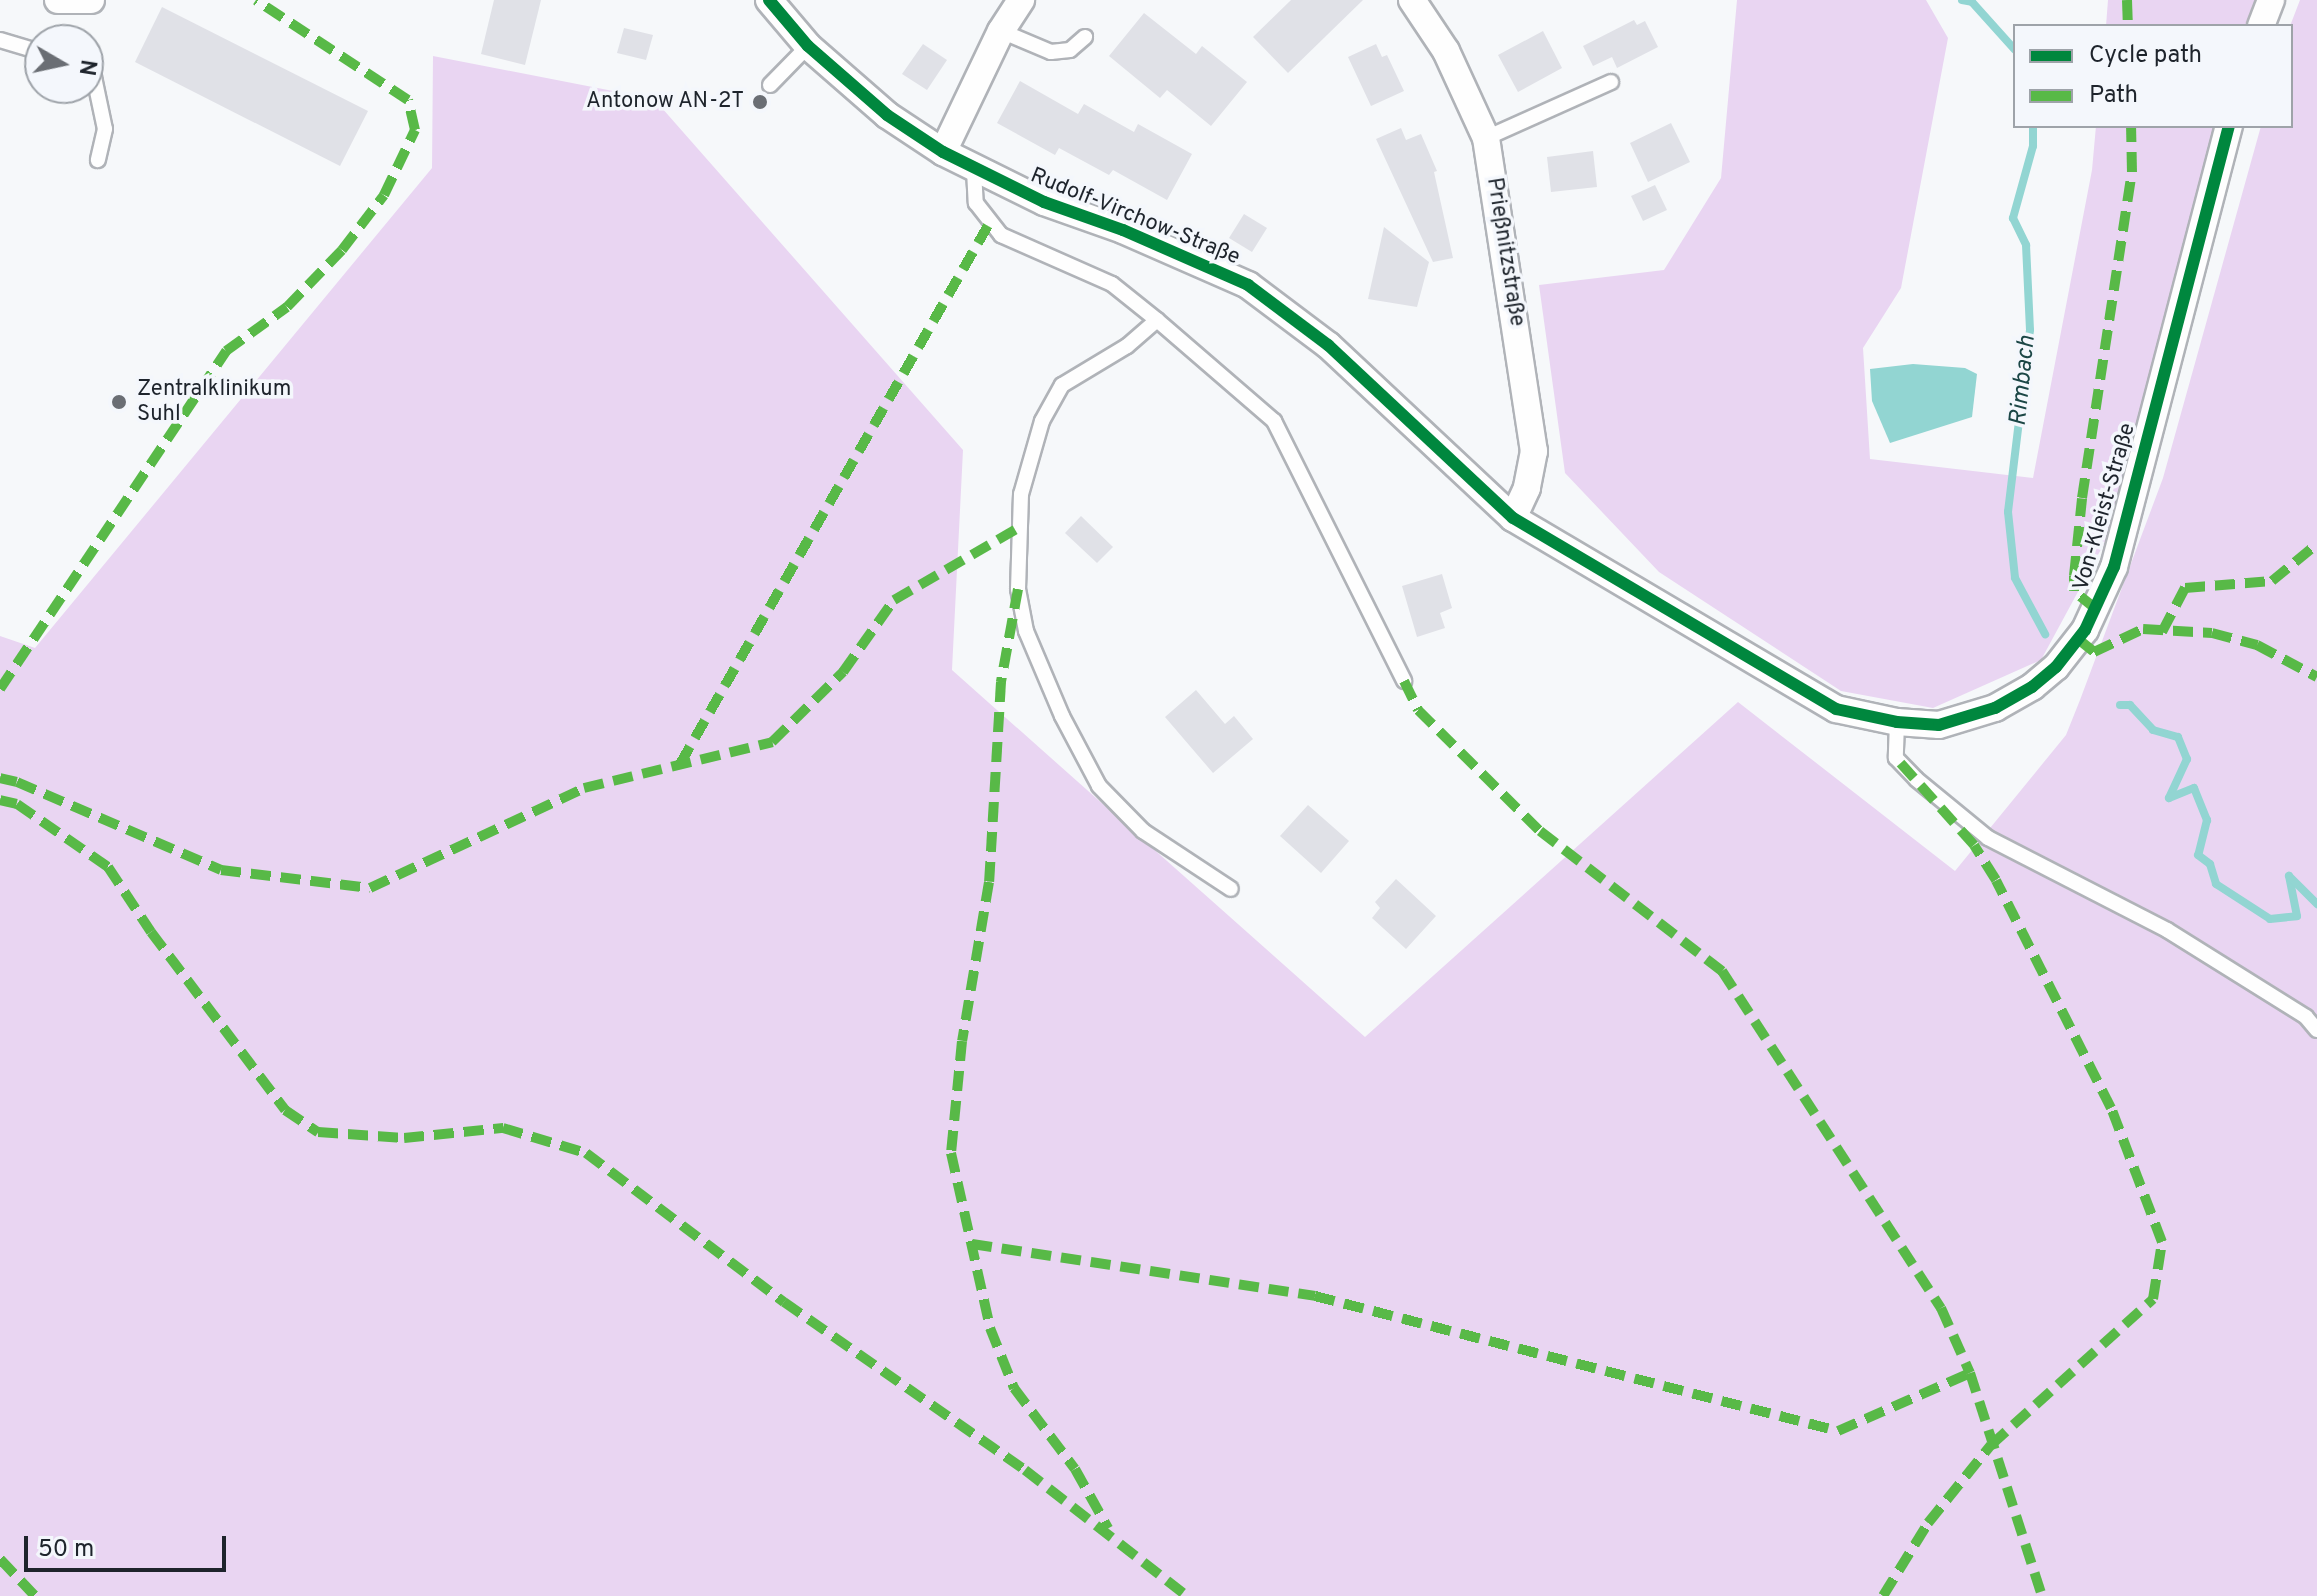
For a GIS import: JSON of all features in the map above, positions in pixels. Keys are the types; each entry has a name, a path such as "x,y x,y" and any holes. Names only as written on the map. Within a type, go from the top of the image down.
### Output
{"street":[{"path":"58,0 91,0"},
{"name":"Rudolf-Virchow-Straße","path":"769,0 808,46 887,115 943,152 974,170 1248,285 1328,345 1513,518"},
{"path":"943,152 1001,31 1021,0"},
{"name":"Prießnitzstraße","path":"1412,0 1446,51 1486,138 1534,451 1527,488 1513,518"},
{"path":"2262,24 2271,0"},
{"name":"Von-Kleist-Straße","path":"1513,518 1825,703 1864,717 1939,725 1995,708 2032,687 2056,667 2085,630 2114,567 2228,128"}],"lane":[{"path":"1001,31 1051,52 1070,50 1085,37"},
{"path":"0,40 24,47"},
{"path":"770,85 808,46"},
{"path":"1486,138 1611,82"},
{"path":"98,160 105,129 100,104"},
{"path":"974,170 976,203 1001,235 1112,284 1274,421 1404,681"},
{"path":"1157,320 1127,346 1062,385 1042,421 1021,494 1018,589 1026,631 1062,716 1099,786 1143,831 1231,889"},
{"path":"1897,722 1896,758 1916,779 1988,838 2167,930 2306,1017 2317,1030"}],"shaded area":[{"path":"1737,0 1926,0 1948,38 1901,288 1863,348 1870,459 2033,478 2092,170 2096,128 2220,128 2106,540 2041,660 1933,708 1841,691 1659,572 1565,473 1539,285 1664,270 1721,178"},
{"path":"2108,0 2257,0 2249,24 2106,24"},
{"path":"2300,0 2317,0 2317,1596 0,1596 0,636 35,648 432,168 433,56 654,99 963,450 952,670 1365,1037 1738,702 1955,871 2066,735 2080,700 2163,478 2260,128 2293,128 2291,24"}],"water":[{"path":"1913,364 1965,368 1977,374 1972,417 1890,443 1872,401 1870,369"}],"building":[{"path":"494,0 541,0 525,65 481,54"},
{"path":"1291,0 1363,0 1288,73 1253,37"},
{"path":"162,7 368,111 340,166 135,62"},
{"path":"1144,13 1196,54 1202,46 1247,82 1211,126 1167,90 1160,98 1109,56"},
{"path":"1634,20 1637,25 1645,21 1658,47 1617,68 1612,57 1593,66 1583,46"},
{"path":"624,28 653,35 646,60 617,53"},
{"path":"1543,31 1562,68 1518,92 1498,55"},
{"path":"923,44 947,60 927,90 902,74"},
{"path":"1376,44 1382,57 1387,55 1404,91 1371,106 1348,57"},
{"path":"1020,81 1078,114 1084,104 1134,132 1138,124 1192,154 1167,200 1113,170 1109,175 1059,148 1055,155 997,123"},
{"path":"1671,123 1690,162 1648,182 1630,143"},
{"path":"1401,128 1406,140 1421,134 1437,171 1434,172 1453,258 1433,262 1376,139"},
{"path":"1593,151 1597,187 1551,192 1547,157"},
{"path":"1655,185 1667,210 1643,221 1631,196"},
{"path":"1244,214 1267,228 1252,252 1229,238"},
{"path":"1384,227 1429,262 1417,307 1368,299"},
{"path":"1081,516 1113,547 1097,563 1065,533"},
{"path":"1442,574 1452,608 1440,613 1445,628 1417,637 1402,586"},
{"path":"1196,690 1225,724 1234,716 1253,739 1213,773 1165,717"},
{"path":"1308,805 1349,841 1321,873 1280,836"},
{"path":"1396,879 1436,916 1406,949 1372,918 1380,908 1375,902"}],"waterway":[{"name":"Rimbach","path":"1962,0 1972,2 2013,48"},
{"name":"Rimbach","path":"2033,128 2033,146 2013,218 2026,245 2030,330 2008,512 2015,578 2045,634"},
{"name":"Rimbach","path":"2120,705 2130,705 2153,730 2178,737 2187,759 2169,798 2194,788 2207,820 2198,855 2210,864 2216,884 2270,919 2297,916 2289,876 2317,904"}],"marked path":[{"path":"0,689 226,351 287,307 342,250 384,195 415,130 408,100 256,0"},
{"path":"2127,0 2128,24"},
{"path":"2096,609 2074,591 2074,576 2082,498 2132,172 2131,128"},
{"path":"680,764 990,222"},
{"path":"0,778 17,782 221,870 370,888 584,788 772,742 843,672 894,600 1020,527"},
{"path":"2162,632 2185,588 2272,581 2317,544"},
{"path":"1018,589 1001,682 989,882 962,1041 951,1153 990,1328 1014,1388 1075,1469 1108,1528"},
{"path":"2078,639 2094,652 2143,629 2212,633 2257,645 2317,677"},
{"path":"1404,681 1418,710 1540,831 1722,971 1941,1308 1970,1373 2042,1596"},
{"path":"1883,1596 1928,1523 1991,1445 2153,1299 2162,1242 2111,1108 1996,880 1974,845 1896,758"},
{"path":"0,800 17,804 108,867 151,932 285,1110 318,1132 404,1138 503,1128 586,1153 784,1302 1025,1470 1187,1596"},
{"path":"972,1244 1315,1296 1838,1431 1970,1373"},
{"path":"0,1559 35,1596"}],"cycle path":[{"path":"769,0 808,46 887,115 943,152 1044,202 1123,230 1248,285 1328,345 1513,518 1836,709 1897,722 1939,725 1995,708 2032,687 2056,667 2085,630 2114,567 2228,128"}],"place":[{"name":"Antonow AN-2T","path":"760,102"},
{"name":"Zentralklinikum Suhl","path":"119,402"}]}
